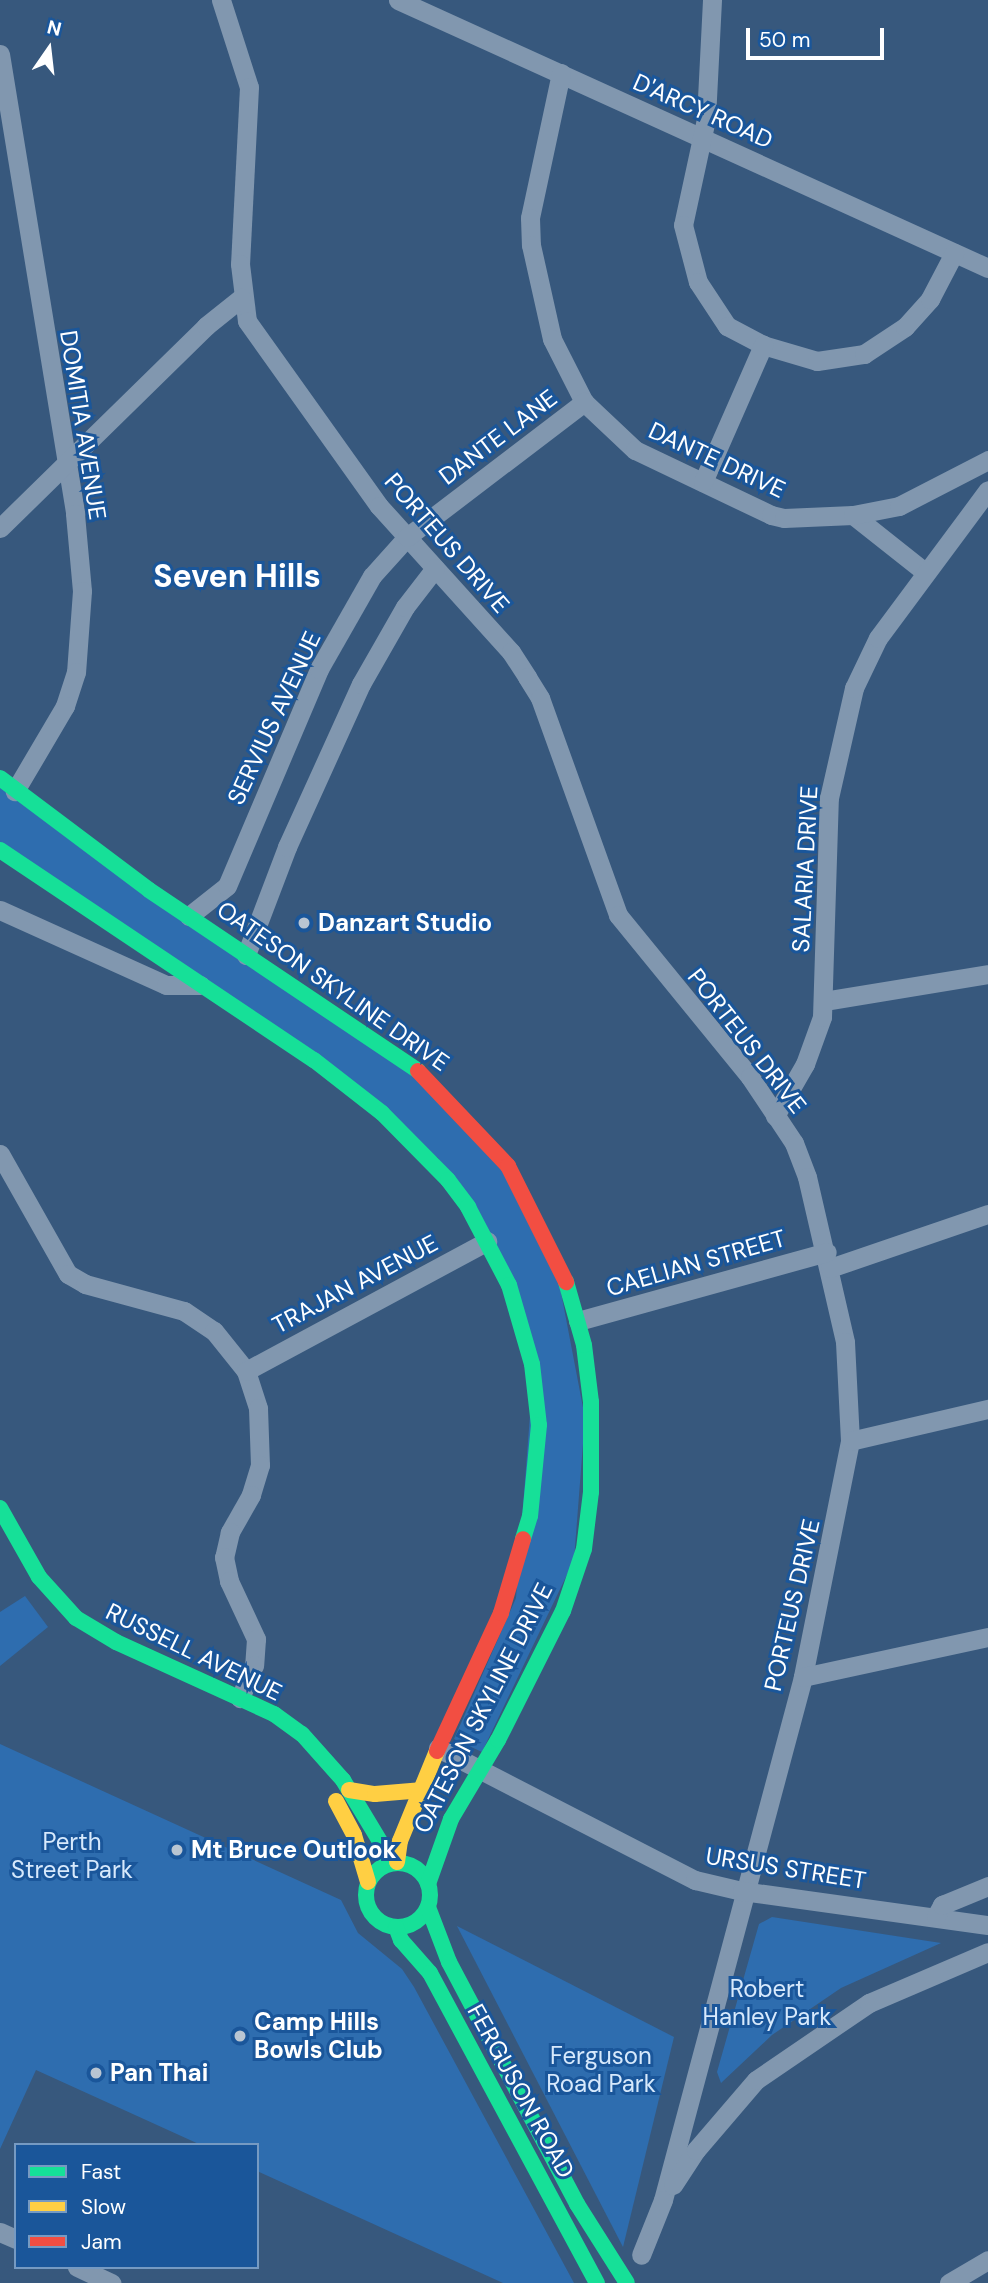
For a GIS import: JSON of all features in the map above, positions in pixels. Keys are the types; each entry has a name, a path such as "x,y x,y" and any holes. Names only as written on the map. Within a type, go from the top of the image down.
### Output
{"main road":[{"name":"OATESON SKYLINE DRIVE","path":"7,785 189,916 419,1069 473,1124 508,1166 550,1237 578,1321 589,1372 593,1433 584,1549 571,1592 550,1638 480,1772 444,1833 428,1884"},
{"name":"OATESON SKYLINE DRIVE","path":"0,850 314,1060 382,1113 448,1180 487,1241 509,1285 532,1364 540,1425 538,1469 509,1591 438,1748 400,1841 395,1863"},
{"name":"RUSSELL AVENUE","path":"0,1508 39,1577 76,1618 116,1642 240,1698 293,1727 326,1766"},
{"path":"326,1766 349,1790 395,1863"},
{"path":"326,1766 330,1790 354,1835 368,1882 370,1912 396,1927 415,1922 428,1907 428,1884 416,1868 395,1863 374,1873 368,1882"},
{"path":"349,1790 375,1794 423,1790"},
{"name":"FERGUSON ROAD","path":"428,1907 449,1962 571,2193 627,2283"},
{"name":"FERGUSON ROAD","path":"396,1927 401,1940 430,1973 597,2283"}],"street":[{"name":"PORTEUS DRIVE","path":"221,0 249,87 241,298 260,345 407,537 511,652 540,698 618,915 750,1077 794,1143 807,1177 829,1260 850,1378 850,1441 803,1677 742,1891 663,2200 640,2255"},
{"name":"D'ARCY ROAD","path":"398,0 988,268"},
{"path":"712,0 703,138 683,225 698,282 727,326 763,345 817,361 864,354 905,327 930,299 954,253"},
{"name":"DOMITIA AVENUE","path":"0,54 64,463 75,514 82,591 76,672 65,706 7,785"},
{"name":"DANTE DRIVE","path":"561,73 530,218 531,245 551,338 584,402 635,450 784,518 853,514 899,506 988,460"},
{"path":"0,129 16,152"},
{"path":"0,528 206,326 241,298"},
{"path":"703,482 763,345"},
{"name":"DANTE LANE","path":"407,537 584,402"},
{"name":"SALARIA DRIVE","path":"775,1116 819,1033 824,1000 829,799 853,688 878,638 988,490"},
{"path":"853,514 925,572"},
{"name":"SERVIUS AVENUE","path":"189,916 223,893 319,669 372,576 407,537"},
{"path":"246,955 286,847 361,684 405,607 435,568"},
{"path":"0,910 166,985 200,985"},
{"path":"824,1000 988,974"},
{"path":"0,1154 68,1274 85,1284 184,1311 214,1331 246,1371 258,1408 260,1465 251,1495 230,1532 224,1557 229,1581 256,1639 254,1665 240,1698"},
{"name":"CAELIAN STREET","path":"578,1321 829,1260 988,1214"},
{"name":"TRAJAN AVENUE","path":"246,1371 487,1241"},
{"path":"850,1441 988,1409"},
{"path":"803,1677 988,1637"},
{"name":"URSUS STREET","path":"438,1748 480,1772 695,1880 742,1891 988,1925"},
{"path":"936,1916 942,1905 988,1886"},
{"path":"663,2200 696,2150 756,2080 869,2003 988,1952"},
{"path":"948,2283 988,2260"},
{"path":"81,2269 112,2283"}],"green space":[{"path":"0,784 416,1074 494,1156 555,1261 585,1418 574,1560 482,1752 454,1739 516,1598 535,1350 438,1158 0,842"},
{"path":"25,1596 48,1627 0,1666 0,1612"},
{"name":"Perth Street Park","path":"0,1744 341,1900 358,1933 402,1969 414,1987 574,2283 503,2283 259,2172 259,2143 197,2143 36,2070 0,2149"},
{"name":"Robert Hanley Park","path":"772,1917 941,1943 841,1988 772,2035 721,2083 717,2072 759,1924"},
{"name":"Ferguson Road Park","path":"457,1926 674,2037 623,2247"}],"traffic: fast":[{"path":"0,778 149,890 418,1071"},
{"path":"0,850 314,1060 382,1113 448,1180 468,1207 509,1285 532,1364 539,1425 530,1516 523,1539"},
{"path":"428,1884 451,1819 498,1740 563,1611 584,1549 591,1492 591,1402 584,1345 566,1282"},
{"path":"0,1508 39,1577 76,1618 116,1642 274,1714 302,1734 343,1780 393,1863"},
{"path":"398,1863 410,1865 421,1872 428,1883 430,1895 428,1907 421,1918 410,1925 398,1927 386,1925 375,1918 368,1907 366,1895 368,1883 375,1872 386,1865 398,1863"},
{"path":"428,1907 449,1962 577,2204 627,2283"},
{"path":"396,1927 401,1940 430,1973 597,2283"}],"traffic: slow":[{"path":"397,1862 400,1841 437,1751"},
{"path":"349,1790 375,1794 423,1790"},
{"path":"336,1801 354,1835 368,1882"}],"traffic: jam":[{"path":"418,1071 508,1166 566,1282"},
{"path":"437,1751 501,1613 523,1539"}],"place":[{"name":"Danzart Studio","path":"304,923"},
{"name":"Mt Bruce Outlook","path":"177,1850"},
{"name":"Camp Hills Bowls Club","path":"240,2036"},
{"name":"Pan Thai","path":"96,2073"}],"district":[{"name":"Seven Hills","path":"237,576"}]}
